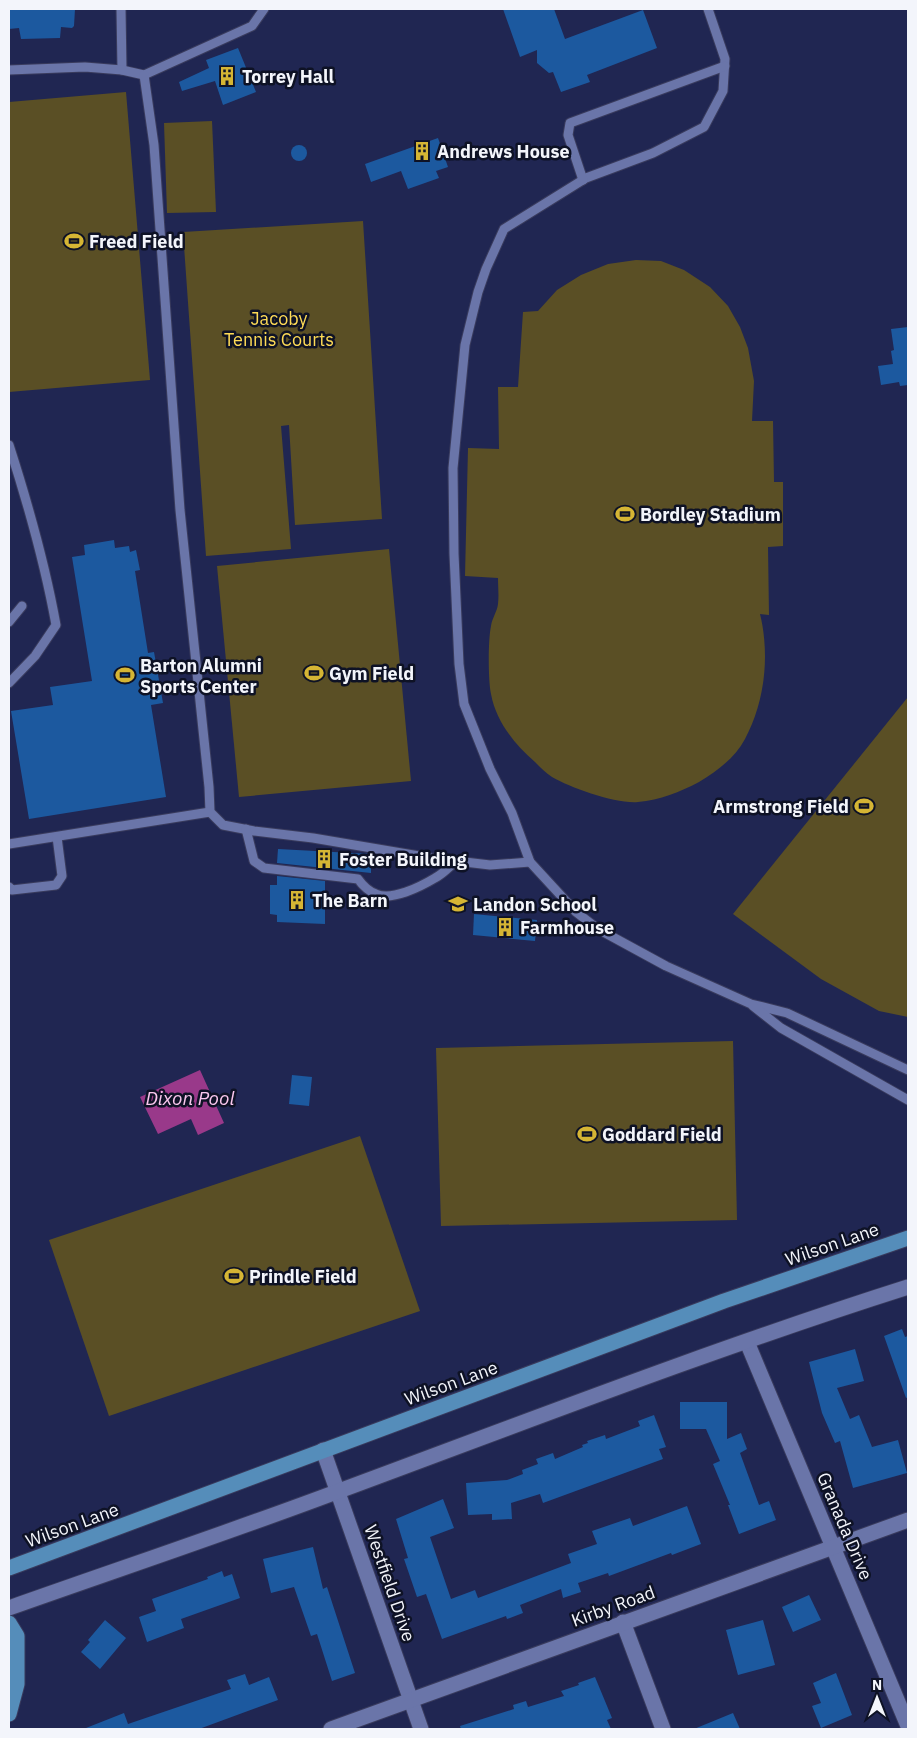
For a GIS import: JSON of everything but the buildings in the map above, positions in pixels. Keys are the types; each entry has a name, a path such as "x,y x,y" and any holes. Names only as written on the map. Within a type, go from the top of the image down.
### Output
{"main road":[{"name":"Wilson Lane","path":"9,1568 724,1301 908,1238"},
{"path":"9,1622 17,1636 17,1684 9,1714"}],"street":[{"path":"9,1608 338,1492 832,1311 908,1287"},
{"name":"Granada Drive","path":"746,1342 908,1726"},
{"name":"Westfield Drive","path":"323,1450 420,1729"},
{"name":"Kirby Road","path":"331,1729 908,1520"},
{"path":"623,1622 664,1729"}],"lane":[{"path":"121,9 122,70"},
{"path":"9,70 84,67 122,70 144,75 252,26 264,9"},
{"path":"708,9 725,59 725,66 724,91 704,127 653,153 583,180 504,229 478,292 465,345 454,468 454,554 458,646 464,704 490,769 512,813 530,862 576,912 598,930 666,966 751,1004 787,1013 908,1070"},
{"path":"583,180 568,136 570,123 725,66"},
{"path":"144,75 154,145 180,510 209,786 210,812 223,825 246,830 313,838 490,865 530,862"},
{"path":"9,445 29,506 49,587 56,625 35,656 9,683"},
{"path":"9,622 22,606"},
{"path":"9,844 210,812"},
{"path":"246,830 254,861 264,868 358,879 366,889 376,895 387,896 403,893 436,878 456,861"},
{"path":"9,888 12,890 56,885 62,876 57,837"},
{"path":"751,1004 780,1028 908,1100"}],"green space":[{"name":"Freed Field","path":"126,92 150,380 9,392 9,102"},
{"path":"212,121 216,212 167,213 164,123"},
{"name":"Jacoby Tennis Courts","path":"363,221 382,519 295,525 289,425 281,426 291,549 206,556 183,232"},
{"name":"Bordley Stadium","path":"636,260 661,261 684,270 710,287 728,306 740,327 748,348 754,381 752,421 773,421 774,482 783,482 783,546 768,547 769,615 760,614 765,645 764,678 752,725 741,746 725,764 699,782 662,797 629,802 606,798 552,777 513,740 493,704 490,688 489,641 498,604 498,578 465,576 468,448 499,449 498,387 518,387 523,312 538,311 557,290 581,275 608,264"},
{"name":"Gym Field","path":"389,549 411,781 239,797 217,566"},
{"name":"Armstrong Field","path":"908,697 908,1017 879,1011 821,979 733,914"},
{"name":"Goddard Field","path":"733,1041 737,1220 441,1226 436,1048"},
{"name":"Prindle Field","path":"360,1136 420,1311 109,1416 49,1240"}],"water":[{"name":"Dixon Pool","path":"200,1070 224,1123 198,1135 191,1119 158,1134 140,1097"}],"place":[{"name":"Torrey Hall","path":"227,76"},
{"name":"Andrews House","path":"422,151"},
{"name":"Freed Field","path":"74,241"},
{"name":"Bordley Stadium","path":"625,514"},
{"name":"Gym Field","path":"314,673"},
{"name":"Barton Alumni Sports Center","path":"125,675"},
{"name":"Armstrong Field","path":"864,806"},
{"name":"Foster Building","path":"324,859"},
{"name":"The Barn","path":"297,900"},
{"name":"Landon School","path":"458,904"},
{"name":"Farmhouse","path":"505,927"},
{"name":"Goddard Field","path":"587,1134"},
{"name":"Prindle Field","path":"234,1276"}]}
